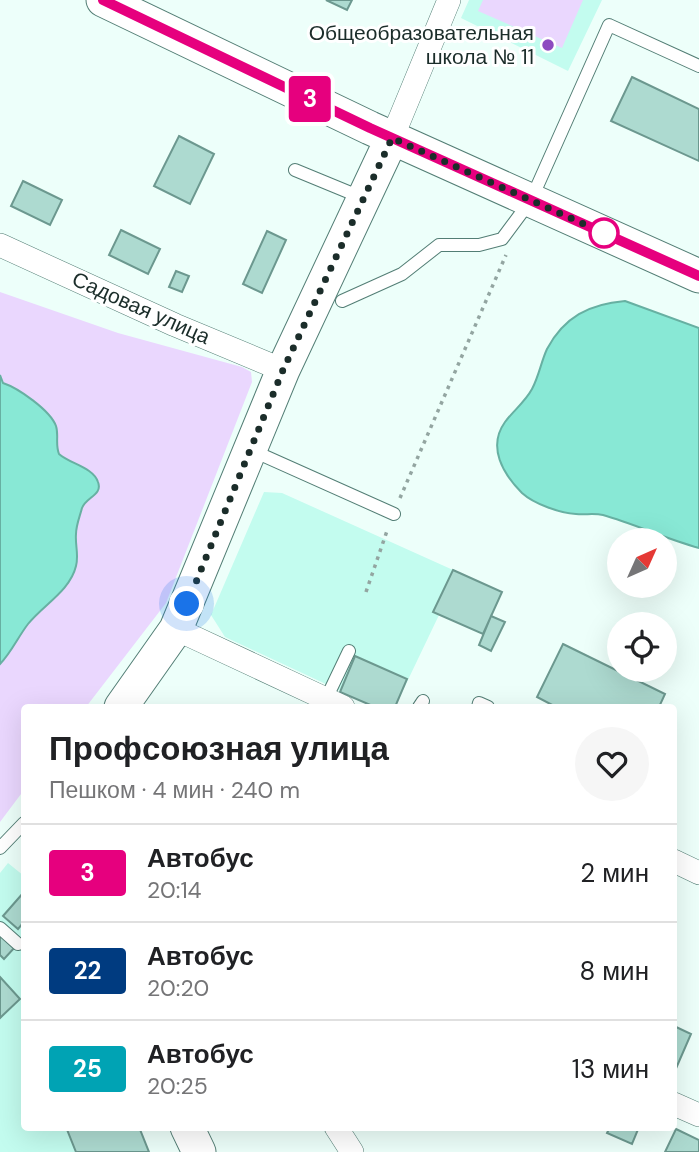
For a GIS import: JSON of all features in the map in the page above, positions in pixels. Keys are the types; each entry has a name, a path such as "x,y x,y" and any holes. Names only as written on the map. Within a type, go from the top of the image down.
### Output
{"main road":[{"path":"103,0 392,138 699,276"},
{"path":"123,704 176,629 283,370 392,138"},
{"path":"189,1131 199,1152"}],"street":[{"path":"392,138 449,0"},
{"name":"Садовая улица","path":"0,245 175,325 283,370"},
{"path":"176,629 335,703"},
{"path":"677,862 699,873"},
{"path":"677,1105 699,1115"},
{"path":"339,1131 352,1152"}],"lane":[{"path":"342,301 402,274 439,245 479,245 502,239 531,200 610,25 699,66"},
{"path":"295,170 363,198"},
{"path":"249,449 394,514"},
{"path":"335,703 349,651"},
{"path":"0,848 21,826"},
{"path":"0,928 18,944"}],"path":[{"path":"366,592 394,514 507,253"}],"shaded area":[{"name":"Общеобразовательная школа № 11","path":"469,0 602,0 568,71 461,18"},
{"path":"483,0 583,0 562,48 478,11"},
{"path":"0,292 118,333 242,367 251,372 252,382 166,603 88,704 21,704 21,794 0,822 0,664 27,625 64,588 74,574 78,557 76,531 82,510 99,488 87,470 59,454 57,430 40,408 27,396 3,383 0,375"},
{"path":"625,301 699,328 699,548 677,541 677,528 641,528 603,515 570,513 540,504 515,486 500,460 497,441 500,431 532,389 547,349 561,328 589,309"},
{"path":"0,375 3,383 25,395 47,413 56,426 59,454 91,473 99,486 96,493 84,504 78,521 77,562 73,575 28,624 0,664"},
{"path":"264,492 282,493 502,592 483,634 439,615 396,704 369,704 225,637 211,615"},
{"path":"8,863 21,874 21,1131 141,1131 149,1152 0,1152 0,873"}],"building":[{"path":"326,0 352,0 347,10"},
{"path":"632,77 699,109 699,161 611,121"},
{"path":"179,136 214,154 190,204 154,186"},
{"path":"23,181 62,200 50,225 11,206"},
{"path":"121,230 160,249 148,274 109,255"},
{"path":"267,231 286,240 262,293 243,284"},
{"path":"176,271 189,276 182,292 169,287"},
{"path":"453,570 502,592 483,634 433,612"},
{"path":"491,616 505,622 491,651 479,645"},
{"path":"563,644 607,666 607,682 641,682 665,694 660,704 550,704 537,697"},
{"path":"355,656 407,679 396,704 368,704 340,692"},
{"path":"21,895 21,926 18,929 3,916"},
{"path":"0,929 16,946 4,959 0,955"},
{"path":"0,977 20,999 0,1018"},
{"path":"677,1027 691,1034 677,1066"},
{"path":"677,1129 699,1140 699,1152 665,1152"},
{"path":"68,1131 141,1131 149,1152 76,1152"},
{"path":"608,1131 637,1131 632,1144 607,1133"}],"bus line":[{"name":"3","path":"103,0 370,128 699,276"}],"place":[{"name":"Общеобразовательная школа № 11","path":"548,45"}],"route":[{"path":"187,604 283,370 392,138 604,233"}]}
